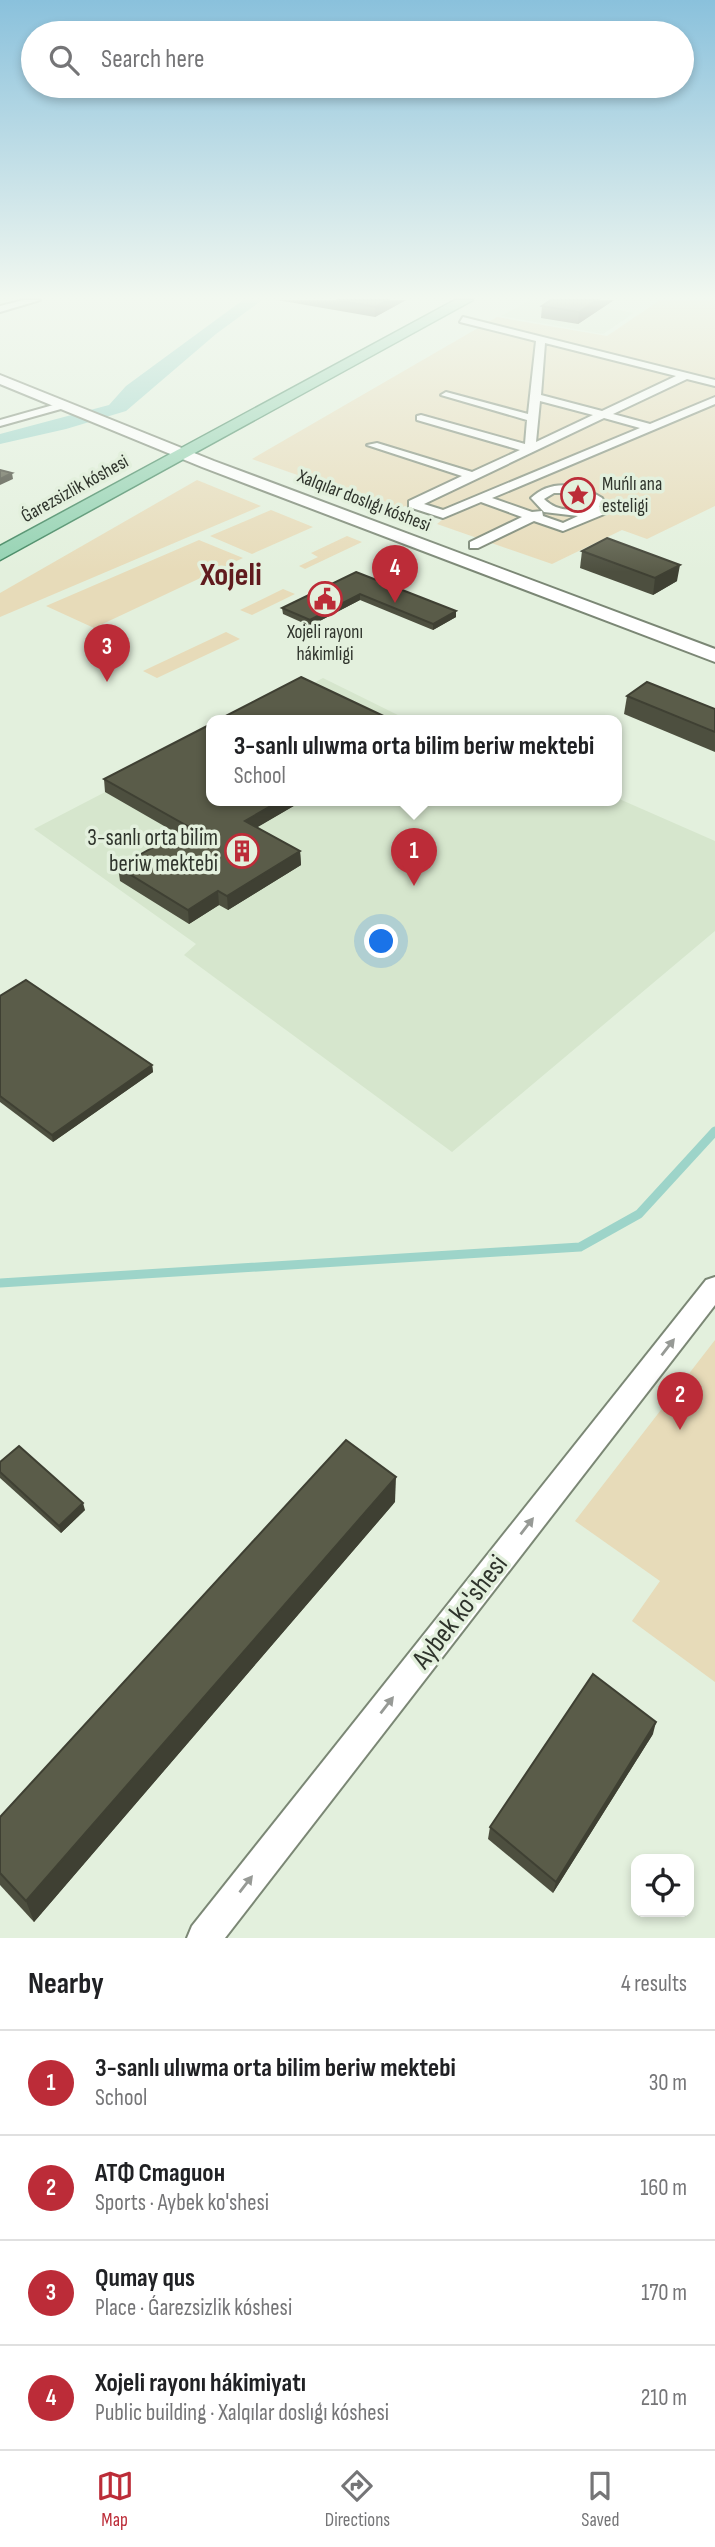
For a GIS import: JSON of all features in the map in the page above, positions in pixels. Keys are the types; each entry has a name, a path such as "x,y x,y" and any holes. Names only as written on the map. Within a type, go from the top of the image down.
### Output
{"main road":[{"name":"Ǵarezsizlik kóshesi","path":"0,554 298,390"}],"street":[{"name":"Xalqılar doslıǵı kóshesi","path":"28,390 182,453 715,656"},
{"path":"530,449 535,390"},
{"path":"654,390 413,504 443,514 715,400"},
{"path":"446,395 531,418"},
{"path":"534,396 650,427"},
{"path":"0,423 70,408"},
{"path":"422,418 530,449"},
{"path":"373,445 473,476"},
{"path":"548,509 537,498 544,492 562,488 582,491 596,497 601,509"},
{"path":"481,498 563,527 601,509"},
{"path":"414,516 427,509"},
{"path":"474,545 548,509 576,512 601,509"},
{"name":"Aybek ko'shesi","path":"204,1938 715,1287"}],"shaded area":[{"path":"370,390 715,390 715,506 647,539 622,530 552,564 437,524 443,519 405,506 397,510 252,459"},
{"path":"197,480 261,506 0,617 0,593"},
{"path":"271,510 313,527 252,554 210,536"},
{"path":"347,536 362,542 305,569 299,566 318,557 311,553"},
{"path":"199,540 243,558 94,628 46,606"},
{"path":"283,589 295,594 252,615 240,610"},
{"path":"226,632 240,639 157,678 143,671"},
{"path":"323,678 398,715 253,715"},
{"path":"206,740 206,806 622,806 622,800 715,841 715,931 452,1152 184,955 196,944 34,829"},
{"path":"715,1340 715,1682 632,1621 660,1581 575,1521"}],"water":[{"path":"122,390 150,390 126,411 66,429 0,444 0,434 109,405"}],"building":[{"path":"0,470 12,473 0,479"},
{"path":"607,538 680,565 655,578 582,551"},
{"path":"356,572 456,611 433,624 360,594 310,620 282,608"},
{"path":"301,677 381,715 228,715"},
{"path":"647,682 715,709 715,732 627,696"},
{"path":"206,727 206,806 271,806 245,821 300,851 227,896 218,891 188,910 118,867 189,827 104,779"},
{"path":"26,980 152,1065 52,1135 0,1096 0,996"},
{"path":"346,1440 396,1477 26,1901 0,1873 0,1817"},
{"path":"19,1446 83,1503 59,1526 0,1472 0,1462"},
{"path":"593,1674 656,1722 556,1882 490,1827"}],"waterway":[{"path":"0,1283 580,1247 639,1214 715,1131"}],"place":[{"name":"Muńlı ana esteligi","path":"578,495"},
{"name":"Xojeli rayonı hákimligi","path":"325,599"},
{"name":"Xojeli rayonı hákimiyatı","path":"395,603"},
{"name":"Qumay qus","path":"107,682"},
{"name":"3-sanlı orta bilim beriw mektebi","path":"242,851"},
{"name":"3-sanlı ulıwma orta bilim beriw mektebi","path":"414,886"},
{"name":"АТФ Стадион","path":"680,1430"}],"district":[{"name":"Xojeli","path":"231,575"}]}
